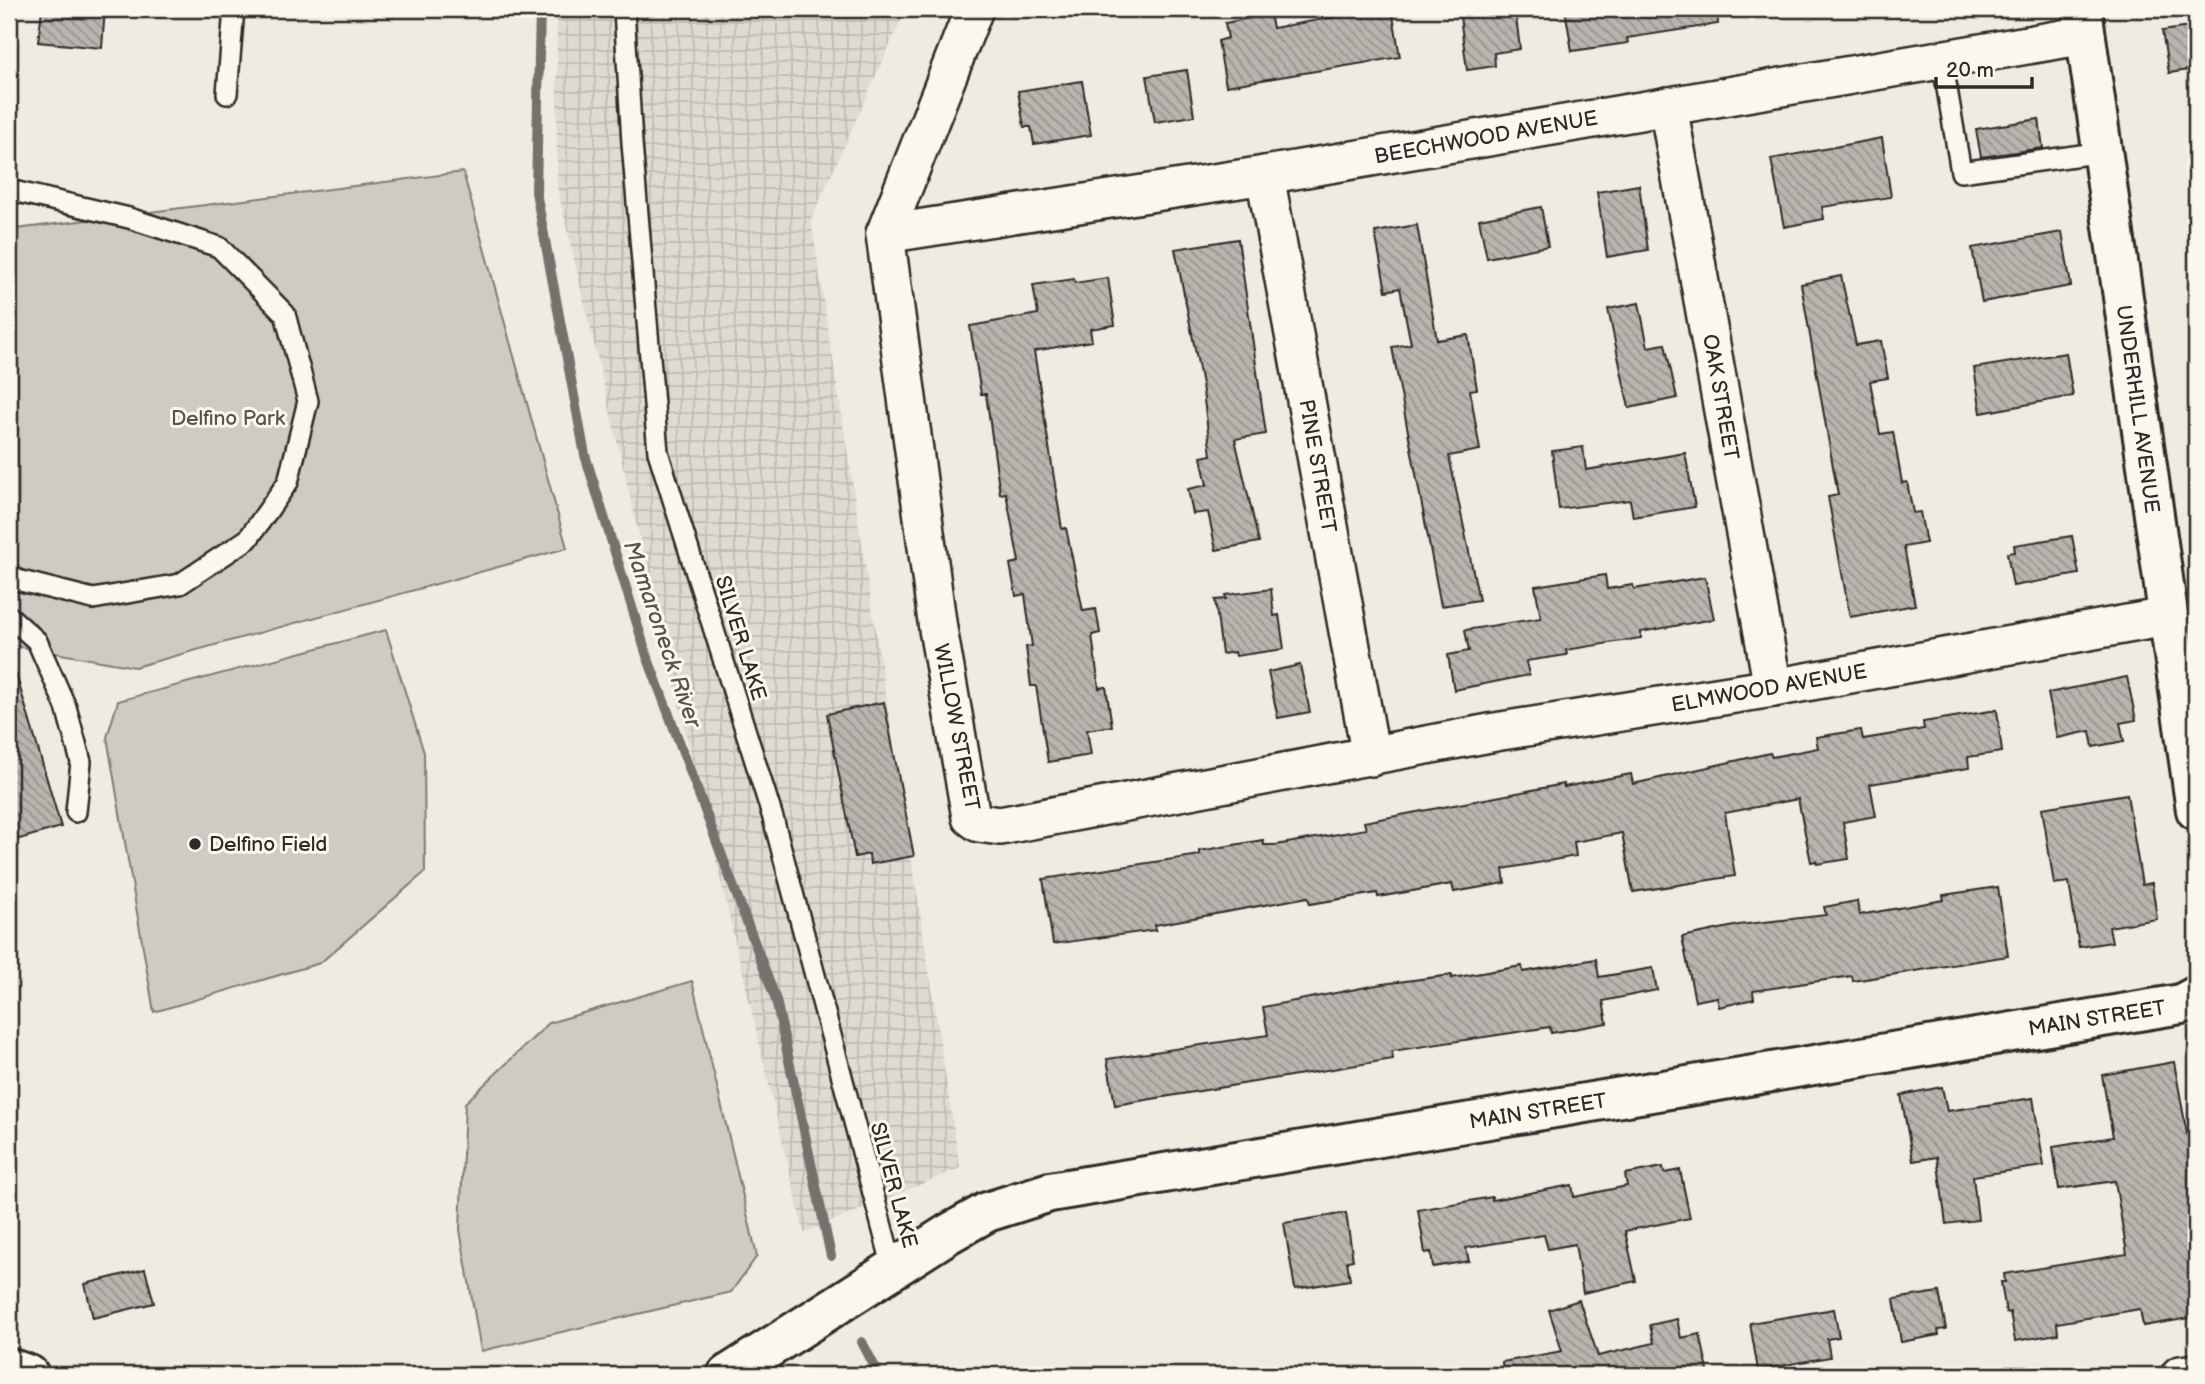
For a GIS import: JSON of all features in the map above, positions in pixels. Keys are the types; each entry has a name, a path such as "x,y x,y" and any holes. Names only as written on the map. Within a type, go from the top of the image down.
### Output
{"main road":[{"name":"UNDERHILL AVENUE","path":"2084,22 2166,617 2196,810"},
{"name":"MAIN STREET","path":"727,1375 893,1268 987,1212 1050,1192 2181,1004 2196,996"},
{"path":"9,1368 29,1375"}],"street":[{"path":"886,234 974,9"},
{"name":"BEECHWOOD AVENUE","path":"886,234 1265,175 1942,59 2084,22"},
{"name":"OAK STREET","path":"1668,106 1773,688"},
{"name":"PINE STREET","path":"1265,175 1371,757"},
{"name":"WILLOW STREET","path":"886,234 938,629 971,817 979,823 1000,826 1371,757"},
{"name":"ELMWOOD AVENUE","path":"1371,757 1495,732 1773,688 2166,617"},
{"path":"2180,1375 2196,1373"}],"lane":[{"path":"228,94 234,9"},
{"name":"SILVER LAKE","path":"624,9 632,143 658,452 773,818 893,1268"},
{"path":"1942,59 1961,172 2102,152"},
{"path":"9,190 129,218 219,247 285,314 308,401 288,482 248,539 180,584 93,598 12,582"},
{"path":"9,616 37,641 66,707 81,762 76,812"}],"shaded area":[{"path":"557,9 906,9 811,220 960,1168 804,1233 557,187"}],"green space":[{"name":"Delfino Park","path":"463,172 567,548 135,667 9,645 9,230"},
{"path":"386,630 424,753 425,872 320,963 154,1012 107,737 118,701"},
{"path":"692,981 757,1256 731,1292 481,1351 460,1230 465,1103 549,1023"}],"building":[{"path":"42,9 105,9 102,48 38,42"},
{"path":"1340,9 1392,9 1400,57 1226,86 1218,41 1228,38 1225,23 1270,14 1273,28 1341,16"},
{"path":"1459,9 1515,9 1520,49 1494,53 1495,66 1467,70"},
{"path":"1565,9 1717,9 1718,24 1627,38 1628,43 1572,51"},
{"path":"2196,26 2196,69 2169,73 2162,31"},
{"path":"1187,70 1194,116 1155,122 1147,76"},
{"path":"1082,81 1091,135 1034,144 1031,127 1024,127 1018,91"},
{"path":"2039,119 2043,148 1981,157 1976,129"},
{"path":"1882,138 1891,197 1822,207 1824,219 1784,227 1771,159"},
{"path":"1639,185 1648,250 1607,257 1597,192"},
{"path":"1541,207 1548,246 1487,258 1479,219"},
{"path":"1417,225 1437,340 1468,335 1477,389 1470,390 1480,450 1449,456 1479,600 1441,606 1392,347 1411,344 1400,288 1386,291 1375,232"},
{"path":"2062,232 2071,286 1982,302 1972,248"},
{"path":"1238,239 1266,434 1235,439 1259,542 1216,550 1208,512 1193,514 1188,489 1207,485 1201,457 1211,455 1202,384 1175,249"},
{"path":"1841,276 1856,345 1881,341 1888,378 1870,381 1880,434 1893,432 1902,483 1907,482 1913,513 1920,512 1926,543 1904,547 1915,605 1850,617 1828,497 1838,495 1801,284"},
{"path":"1108,278 1115,325 1090,329 1092,341 1034,351 1062,529 1066,528 1083,611 1096,609 1100,633 1092,635 1099,688 1106,687 1112,726 1087,730 1091,755 1048,762 1036,686 1031,686 1026,647 1032,646 1025,594 1016,596 1010,564 1019,562 1006,493 1000,494 986,394 981,394 970,326 1038,314 1033,285 1074,279 1075,283"},
{"path":"1639,303 1648,347 1665,344 1677,398 1629,408 1608,309"},
{"path":"2066,353 2073,396 1981,413 1974,368"},
{"path":"1583,447 1586,470 1685,453 1695,507 1633,517 1630,500 1559,509 1552,451"},
{"path":"2072,536 2079,574 2013,586 2007,553 2015,552 2014,545"},
{"path":"1605,575 1607,589 1633,585 1634,589 1705,577 1714,619 1641,632 1641,638 1566,650 1567,655 1526,661 1529,675 1454,690 1448,655 1469,651 1465,630 1541,618 1535,586"},
{"path":"1271,589 1274,616 1279,615 1284,649 1236,656 1235,652 1222,654 1215,600 1226,599 1225,595"},
{"path":"1300,665 1310,712 1278,718 1268,672"},
{"path":"16,674 61,827 9,842 9,675"},
{"path":"2127,677 2136,720 2120,723 2124,741 2093,747 2090,731 2057,738 2048,693"},
{"path":"884,702 914,856 870,864 869,854 855,857 827,714"},
{"path":"1997,710 2002,752 1968,757 1969,768 1870,784 1876,816 1843,822 1849,859 1817,864 1816,861 1811,862 1798,799 1725,813 1735,876 1633,892 1622,833 1574,842 1576,856 1503,869 1505,883 1454,892 1452,884 1378,897 1377,893 1310,904 1308,897 1155,925 1156,930 1053,944 1043,879 1200,855 1199,851 1263,840 1264,845 1276,845 1366,829 1364,822 1564,784 1564,787 1631,774 1633,784 1770,753 1772,757 1818,748 1816,737 1861,730 1863,739 1924,729 1923,722"},
{"path":"2127,794 2142,885 2152,883 2157,919 2109,927 2112,942 2079,947 2069,882 2054,884 2042,808"},
{"path":"1998,887 2008,956 1853,981 1852,976 1753,991 1754,999 1719,1007 1717,997 1695,1001 1682,937 1739,925 1826,915 1824,907 1857,901 1859,915 1944,900 1943,895"},
{"path":"1596,959 1599,977 1653,968 1657,990 1603,1001 1607,1023 1551,1033 1550,1027 1392,1051 1393,1059 1115,1105 1107,1059 1268,1035 1263,1007 1382,984 1452,975 1452,978 1522,966 1523,972"},
{"path":"2174,1062 2187,1134 2191,1133 2196,1164 2196,1317 2143,1326 2140,1309 2057,1323 2058,1334 2015,1341 2010,1312 2006,1313 2001,1282 2005,1282 2004,1274 2127,1254 2115,1181 2059,1189 2053,1147 2113,1137 2102,1075"},
{"path":"1942,1087 1947,1111 2033,1098 2044,1166 1973,1176 1978,1220 1946,1224 1937,1157 1913,1161 1901,1095"},
{"path":"1663,1167 1664,1173 1680,1170 1690,1218 1625,1231 1636,1281 1583,1293 1575,1244 1548,1249 1544,1235 1466,1248 1469,1261 1433,1267 1431,1252 1425,1253 1418,1210 1572,1185 1574,1197 1627,1186 1625,1174"},
{"path":"1346,1213 1353,1260 1347,1261 1350,1280 1295,1289 1284,1223"},
{"path":"145,1269 154,1303 93,1318 85,1284"},
{"path":"1939,1292 1946,1329 1938,1330 1939,1335 1901,1342 1894,1299"},
{"path":"1579,1300 1598,1356 1654,1343 1650,1325 1677,1319 1681,1338 1700,1334 1709,1375 1503,1375 1502,1362 1562,1351 1549,1310"},
{"path":"1834,1309 1839,1337 1827,1339 1830,1357 1758,1370 1750,1323"}],"waterway":[{"name":"Mamaroneck River","path":"540,9 536,192 585,455 647,656 776,1000 831,1256"},
{"name":"Mamaroneck River","path":"862,1342 879,1375"}],"place":[{"name":"Delfino Field","path":"195,844"}]}
